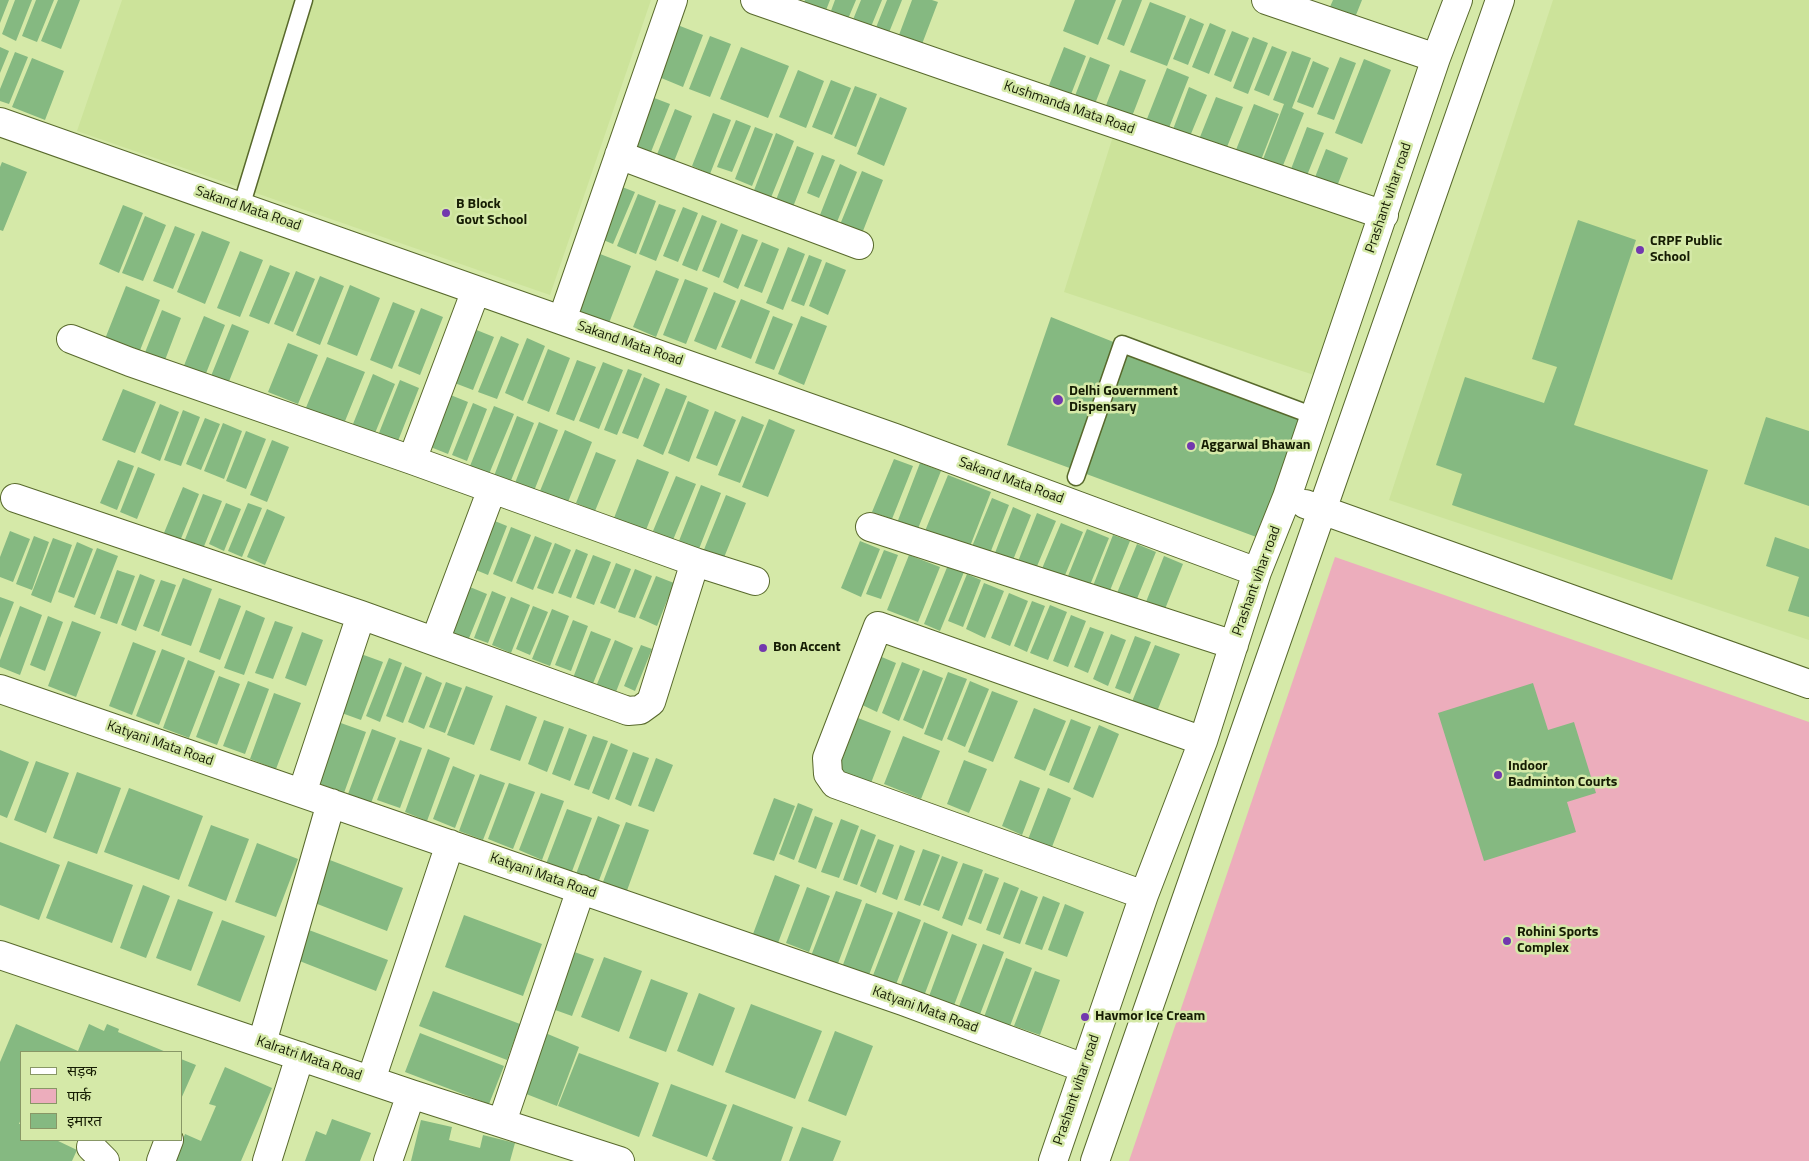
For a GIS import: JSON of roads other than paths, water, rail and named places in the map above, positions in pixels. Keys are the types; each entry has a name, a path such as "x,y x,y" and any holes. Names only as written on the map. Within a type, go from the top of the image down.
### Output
{"street":[{"path":"562,320 673,0"},
{"name":"Kushmanda Mata Road","path":"755,0 954,70 1384,215"},
{"path":"1266,0 1436,58"},
{"name":"Prashant vihar road","path":"1053,1161 1144,895 1203,740 1257,572 1288,497 1436,58 1458,0"},
{"path":"1095,1161 1500,0"},
{"name":"Sakand Mata Road","path":"0,122 895,438 1257,572"},
{"path":"619,155 859,245"},
{"path":"412,460 476,290"},
{"path":"71,339 130,362 755,582"},
{"path":"435,641 492,488"},
{"path":"1288,497 1809,684"},
{"path":"15,498 361,615 628,711 640,710 651,702 695,562"},
{"path":"870,527 1234,645"},
{"path":"302,793 361,615"},
{"path":"1144,895 835,784 828,774 826,758 878,626 1203,740"},
{"name":"Katyani Mata Road","path":"0,688 903,1001 1084,1068"},
{"path":"262,1043 331,803"},
{"path":"371,1080 450,844"},
{"path":"502,1122 580,889"},
{"name":"Kalratri Mata Road","path":"0,955 411,1094 620,1161"},
{"path":"267,1161 300,1056"},
{"path":"388,1161 411,1094"},
{"path":"161,1161 169,1141"}],"lane":[{"path":"241,207 304,0"},
{"path":"1076,477 1122,344 1314,416"}],"place":[{"name":"B Block Govt School","path":"446,213"},
{"name":"CRPF Public School","path":"1640,250"},
{"name":"Delhi Government Dispensary","path":"1058,400"},
{"name":"Aggarwal Bhawan","path":"1191,446"},
{"name":"Bon Accent","path":"763,648"},
{"name":"Indoor Badminton Courts","path":"1498,775"},
{"name":"Rohini Sports Complex","path":"1507,941"},
{"name":"Havmor Ice Cream","path":"1085,1017"}]}
